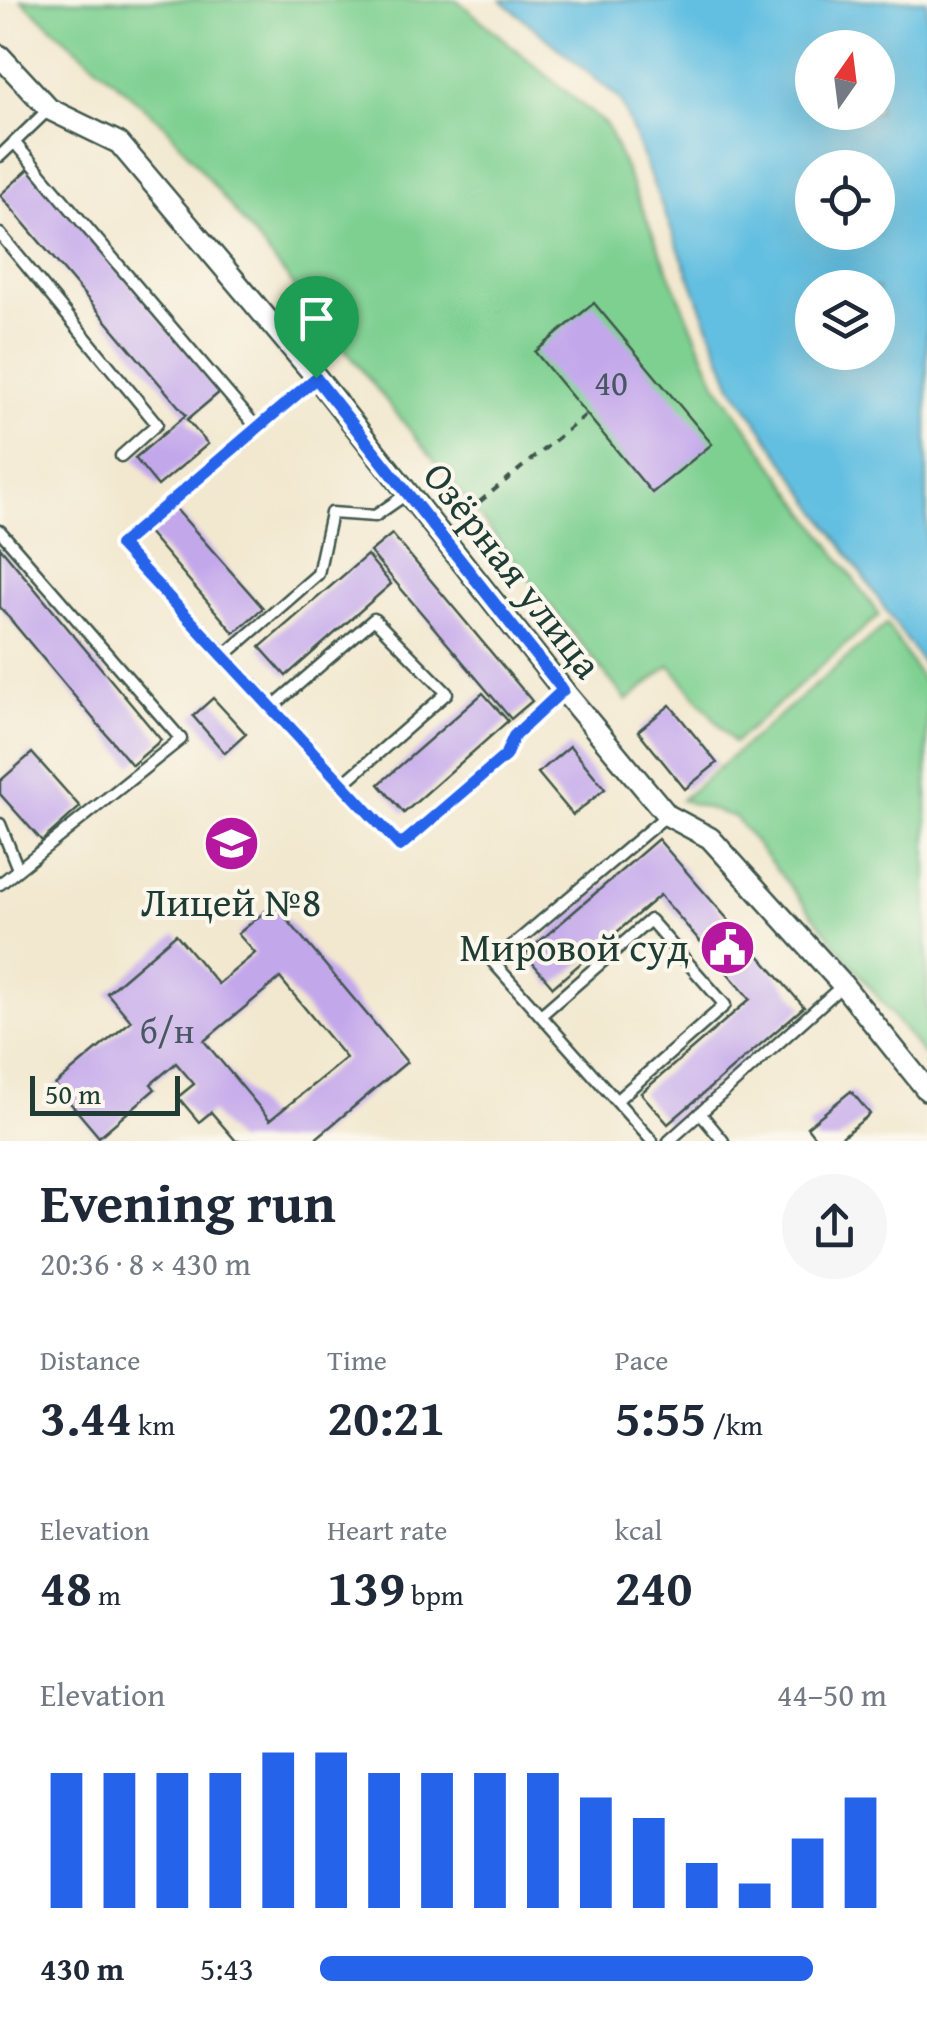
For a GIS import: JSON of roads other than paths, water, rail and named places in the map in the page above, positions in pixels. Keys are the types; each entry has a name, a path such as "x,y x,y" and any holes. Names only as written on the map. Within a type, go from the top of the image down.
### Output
{"street":[{"name":"Озёрная улица","path":"0,56 50,109 119,143 316,378 666,815 710,838 843,985 927,1090"}],"lane":[{"path":"0,156 50,109"},
{"path":"14,142 258,430"},
{"path":"0,234 157,424 121,456"},
{"path":"316,378 120,545 400,846 505,756 514,736 563,690"},
{"path":"225,656 318,574 331,513 375,516 408,493"},
{"path":"0,531 182,739 0,884"},
{"path":"272,707 374,619 447,693 343,784"},
{"path":"652,1141 493,962 666,815"},
{"path":"0,824 18,869"},
{"path":"541,1016 650,920 725,1005 617,1100"},
{"path":"669,1141 843,985"},
{"path":"700,1113 723,1141"}],"water":[{"path":"501,0 927,0 927,670 732,385 620,99"}],"place":[{"name":"Лицей №8","path":"231,843"},
{"name":"Мировой суд","path":"728,947"}]}
